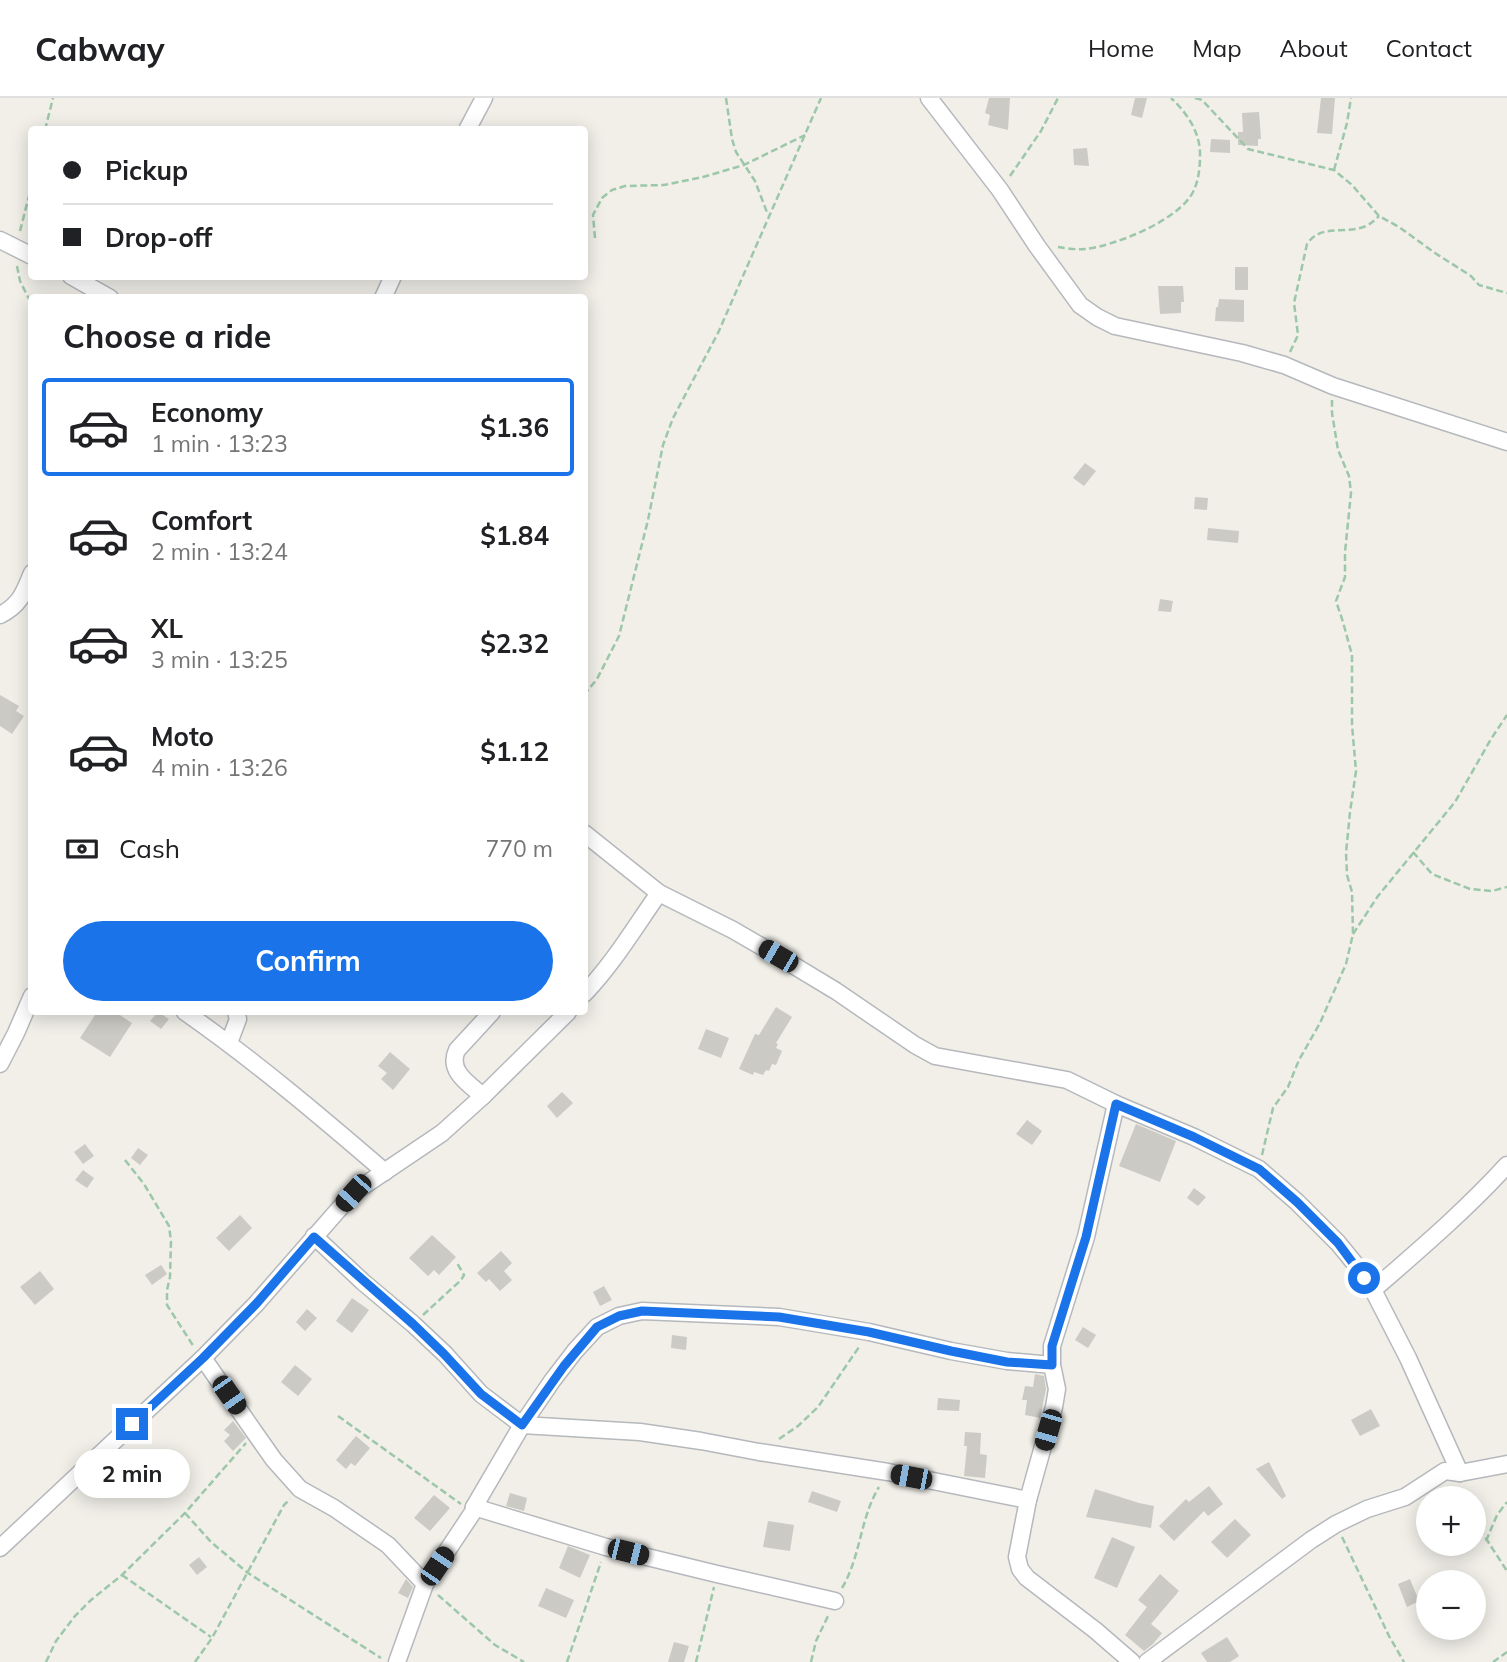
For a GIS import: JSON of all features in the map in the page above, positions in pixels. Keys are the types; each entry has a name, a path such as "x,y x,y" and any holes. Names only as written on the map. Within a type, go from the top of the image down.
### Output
{"street":[{"path":"469,126 484,98"},
{"path":"929,98 1000,190 1080,305 1097,317 1115,326 1284,365 1333,386 1507,442"},
{"path":"0,240 28,254"},
{"path":"78,280 103,294"},
{"path":"0,615 10,610 23,597 28,584"},
{"path":"588,836 659,893 778,956 935,1056 1067,1080 1259,1169 1338,1243 1373,1290 1408,1358 1460,1474"},
{"path":"588,989 659,893"},
{"path":"0,1064 28,1005"},
{"path":"189,1015 317,1113 385,1172"},
{"path":"229,1043 238,1019 237,1015"},
{"path":"483,1096 457,1072 453,1058 489,1015"},
{"path":"0,1548 203,1358 256,1304 353,1193 442,1133 565,1015"},
{"path":"1116,1104 1086,1237 1052,1346 1052,1365 1057,1390 1028,1500 1017,1557 1020,1569 1027,1578 1132,1662"},
{"path":"1373,1290 1437,1236 1507,1165"},
{"path":"314,1237 413,1324 481,1394 522,1425 640,1432 701,1441 888,1472 1028,1500"},
{"path":"397,1662 425,1584 522,1425 575,1351 597,1327 619,1316 642,1311 779,1317 869,1332 1007,1362 1052,1365"},
{"path":"203,1358 274,1460 300,1489 334,1508 388,1545 425,1584"},
{"path":"1147,1662 1336,1524 1367,1509 1405,1497 1445,1471 1460,1474 1507,1464"},
{"path":"473,1509 606,1547 835,1601"}],"path":[{"path":"46,126 53,98"},
{"path":"726,98 736,152 755,181 768,215"},
{"path":"588,690 597,679 619,636 663,445 673,418 718,333 821,98"},
{"path":"1000,190 1041,131 1058,98"},
{"path":"1037,246 1085,249 1125,239 1169,217 1193,193 1199,176 1200,147 1197,134 1183,109 1171,98"},
{"path":"1195,98 1202,99 1248,149 1334,170 1352,185 1379,216 1471,276 1479,285 1507,293"},
{"path":"1334,170 1351,98"},
{"path":"596,238 593,215 602,198 612,190 625,186 664,185 703,177 744,165 805,135"},
{"path":"28,200 16,248 20,281 28,297"},
{"path":"1284,365 1298,335 1294,303 1307,244 1312,237 1320,233 1358,229 1369,225 1379,216"},
{"path":"1259,1169 1273,1108 1288,1087 1298,1060 1320,1023 1346,964 1353,934 1352,892 1347,876 1346,853 1356,771 1352,725 1352,655 1336,601 1345,577 1351,493 1349,476 1338,450 1334,430 1333,386"},
{"path":"1353,934 1378,896 1455,802 1507,715"},
{"path":"1413,852 1432,874 1470,889 1492,891 1507,887"},
{"path":"125,1160 144,1184 169,1226 171,1241 167,1305 203,1358"},
{"path":"413,1324 461,1280 464,1275 457,1263"},
{"path":"759,1452 798,1426 818,1407 869,1332"},
{"path":"338,1416 473,1509"},
{"path":"46,1662 56,1641 75,1616 186,1513 255,1433"},
{"path":"811,1662 816,1641 849,1576 867,1514 888,1472"},
{"path":"195,1662 212,1638 284,1505 300,1489"},
{"path":"1507,1502 1497,1515 1486,1541 1507,1571"},
{"path":"186,1513 211,1542 248,1573 388,1662"},
{"path":"1336,1524 1404,1662"},
{"path":"567,1662 606,1547"},
{"path":"696,1662 717,1574"},
{"path":"122,1575 212,1638"},
{"path":"425,1584 495,1645 524,1662"},
{"path":"1493,1662 1507,1652"}],"building":[{"path":"989,98 1010,98 1008,130 988,125 990,115 985,113"},
{"path":"1135,98 1147,98 1142,118 1131,115"},
{"path":"1321,98 1335,98 1332,134 1317,133"},
{"path":"1259,112 1261,139 1258,139 1258,146 1238,145 1238,132 1243,132 1242,113"},
{"path":"1211,139 1230,140 1230,153 1210,152"},
{"path":"1087,148 1089,166 1074,165 1073,149"},
{"path":"1235,267 1248,267 1248,290 1235,290"},
{"path":"1158,286 1183,286 1184,302 1181,302 1181,313 1160,314"},
{"path":"1219,299 1244,300 1244,322 1215,321"},
{"path":"1085,463 1096,471 1084,486 1073,478"},
{"path":"1195,497 1208,498 1207,510 1194,509"},
{"path":"1208,528 1239,531 1238,543 1207,540"},
{"path":"1160,599 1173,601 1171,612 1158,611"},
{"path":"0,695 19,706 16,711 24,716 12,734 0,726"},
{"path":"776,1007 792,1017 776,1043 776,1048 782,1051 776,1065 772,1064 769,1071 766,1070 763,1075 754,1072 753,1075 739,1069 755,1034 759,1035"},
{"path":"95,1015 120,1015 132,1023 110,1057 80,1038"},
{"path":"155,1015 169,1019 161,1029 150,1021"},
{"path":"706,1029 729,1038 721,1058 698,1049"},
{"path":"390,1052 410,1069 393,1090 381,1079 387,1073 378,1066"},
{"path":"562,1092 573,1103 557,1118 547,1106"},
{"path":"1027,1120 1042,1131 1032,1145 1016,1134"},
{"path":"1136,1124 1176,1141 1160,1182 1119,1166"},
{"path":"85,1144 94,1156 83,1164 74,1152"},
{"path":"138,1148 148,1155 140,1165 131,1158"},
{"path":"83,1170 94,1178 87,1188 75,1180"},
{"path":"1194,1188 1206,1197 1198,1206 1187,1198"},
{"path":"240,1215 252,1228 229,1251 216,1238"},
{"path":"432,1235 456,1257 439,1275 434,1270 428,1276 409,1258"},
{"path":"501,1251 512,1263 504,1271 512,1280 500,1291 489,1279 486,1282 477,1273"},
{"path":"161,1265 167,1274 152,1285 145,1275"},
{"path":"40,1271 54,1289 35,1305 20,1287"},
{"path":"604,1286 612,1300 600,1306 593,1292"},
{"path":"352,1298 369,1310 352,1333 336,1321"},
{"path":"307,1309 317,1318 305,1331 296,1322"},
{"path":"1083,1327 1096,1335 1088,1348 1075,1340"},
{"path":"672,1335 687,1337 686,1350 671,1348"},
{"path":"295,1365 312,1379 298,1396 281,1382"},
{"path":"1035,1374 1044,1376 1046,1389 1040,1418 1025,1415 1027,1400 1022,1400 1025,1386 1033,1387"},
{"path":"938,1398 960,1400 959,1411 937,1410"},
{"path":"1371,1409 1380,1426 1360,1436 1351,1420"},
{"path":"233,1421 246,1438 233,1451 224,1441 230,1435 224,1430"},
{"path":"965,1432 981,1433 980,1454 987,1455 985,1478 964,1476 967,1446 964,1446"},
{"path":"356,1436 370,1448 355,1466 351,1463 346,1469 336,1460"},
{"path":"1269,1462 1286,1496 1282,1499 1256,1469"},
{"path":"1209,1486 1223,1504 1208,1516 1204,1511 1174,1541 1159,1526 1186,1499 1189,1502"},
{"path":"1095,1489 1154,1506 1151,1528 1086,1517"},
{"path":"812,1491 841,1501 837,1512 808,1502"},
{"path":"510,1493 527,1498 524,1511 506,1506"},
{"path":"434,1495 450,1508 430,1531 414,1518"},
{"path":"1235,1519 1251,1535 1227,1558 1211,1542"},
{"path":"768,1521 794,1525 790,1551 763,1547"},
{"path":"1112,1537 1135,1547 1117,1588 1094,1578"},
{"path":"568,1546 590,1555 580,1578 559,1568"},
{"path":"199,1557 207,1567 197,1575 189,1565"},
{"path":"1160,1574 1179,1591 1151,1624 1162,1633 1144,1651 1125,1635 1147,1607 1138,1600"},
{"path":"406,1579 413,1587 408,1598 398,1593"},
{"path":"1410,1579 1416,1594 1416,1602 1407,1607 1398,1584"},
{"path":"546,1588 574,1600 566,1618 538,1606"},
{"path":"1227,1637 1239,1656 1230,1662 1207,1662 1201,1653"},
{"path":"674,1642 689,1646 684,1662 668,1662"}],"route":[{"path":"132,1424 256,1304 314,1237 413,1324 481,1394 522,1425 552,1381 597,1327 619,1316 642,1311 779,1317 869,1332 1007,1362 1052,1365 1052,1346 1086,1237 1116,1104 1194,1137 1259,1169 1338,1243 1364,1278"}]}
